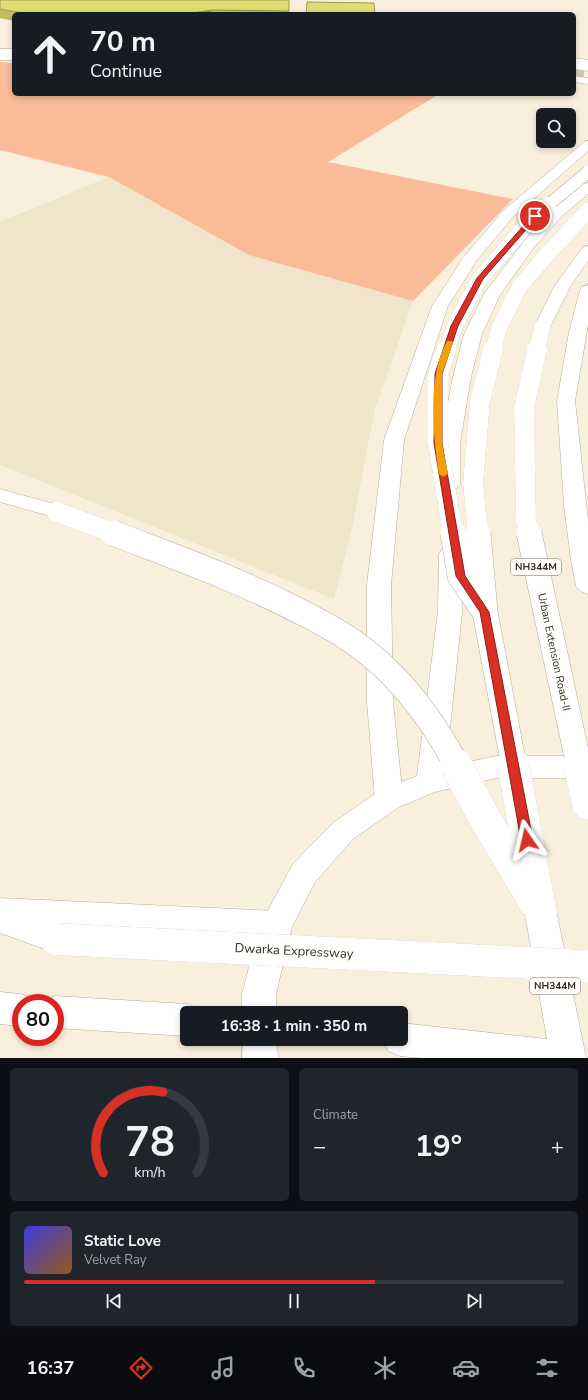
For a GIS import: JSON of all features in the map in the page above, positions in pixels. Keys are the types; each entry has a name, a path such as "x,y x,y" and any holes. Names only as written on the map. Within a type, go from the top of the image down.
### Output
{"main road":[{"path":"0,42 12,42"},
{"path":"0,47 12,47"},
{"path":"0,52 12,52"},
{"path":"0,57 12,57"},
{"path":"576,61 588,63"},
{"path":"576,66 588,68"},
{"path":"576,79 588,81"},
{"path":"389,799 380,702 380,584 394,440 440,306 471,258 508,214 588,145"},
{"path":"484,612 460,576 438,443 438,374 455,326 480,278 535,216 588,172"},
{"path":"430,782 450,612 450,443 462,377 474,334 492,294 530,243 557,213 588,187"},
{"name":"NH344M","path":"568,1058 484,612 474,483 480,401 499,328 520,286 588,211"},
{"name":"Urban Extension Road-II","path":"588,250 562,287 542,328 524,408 526,520 567,713 588,803"},
{"path":"588,290 578,332 566,401 575,505 582,560 588,586"},
{"path":"0,495 57,512 188,562 276,600 322,623 367,652 406,689 448,749 483,815 541,914"},
{"path":"259,1006 259,994 276,925 304,873 343,831 389,799 430,782 496,767 567,767 588,771"},
{"path":"0,912 276,925"},
{"path":"0,919 56,939"},
{"name":"Dwarka Expressway","path":"0,936 588,966"},
{"path":"0,1008 12,1009"},
{"path":"64,1013 180,1020"},
{"path":"408,1040 519,1056 568,1058"},
{"path":"260,1046 260,1058"}],"shaded area":[{"path":"0,62 12,63 12,96 436,96 328,162 513,199 413,301 249,255 109,177 0,150"},
{"path":"109,177 249,255 413,301 375,409 352,528 334,599 0,465 0,222"}],"building":[{"path":"0,0 289,0 289,11 211,10 198,12 17,12 0,9"},
{"path":"307,2 374,3 375,12 306,12"}],"tunnel":[{"path":"576,73 588,75"}],"slow traffic":[{"path":"443,474 438,443 438,374 449,343"}],"route":[{"path":"527,840 484,612 460,576 438,443 438,374 455,326 480,278 535,216"}]}
